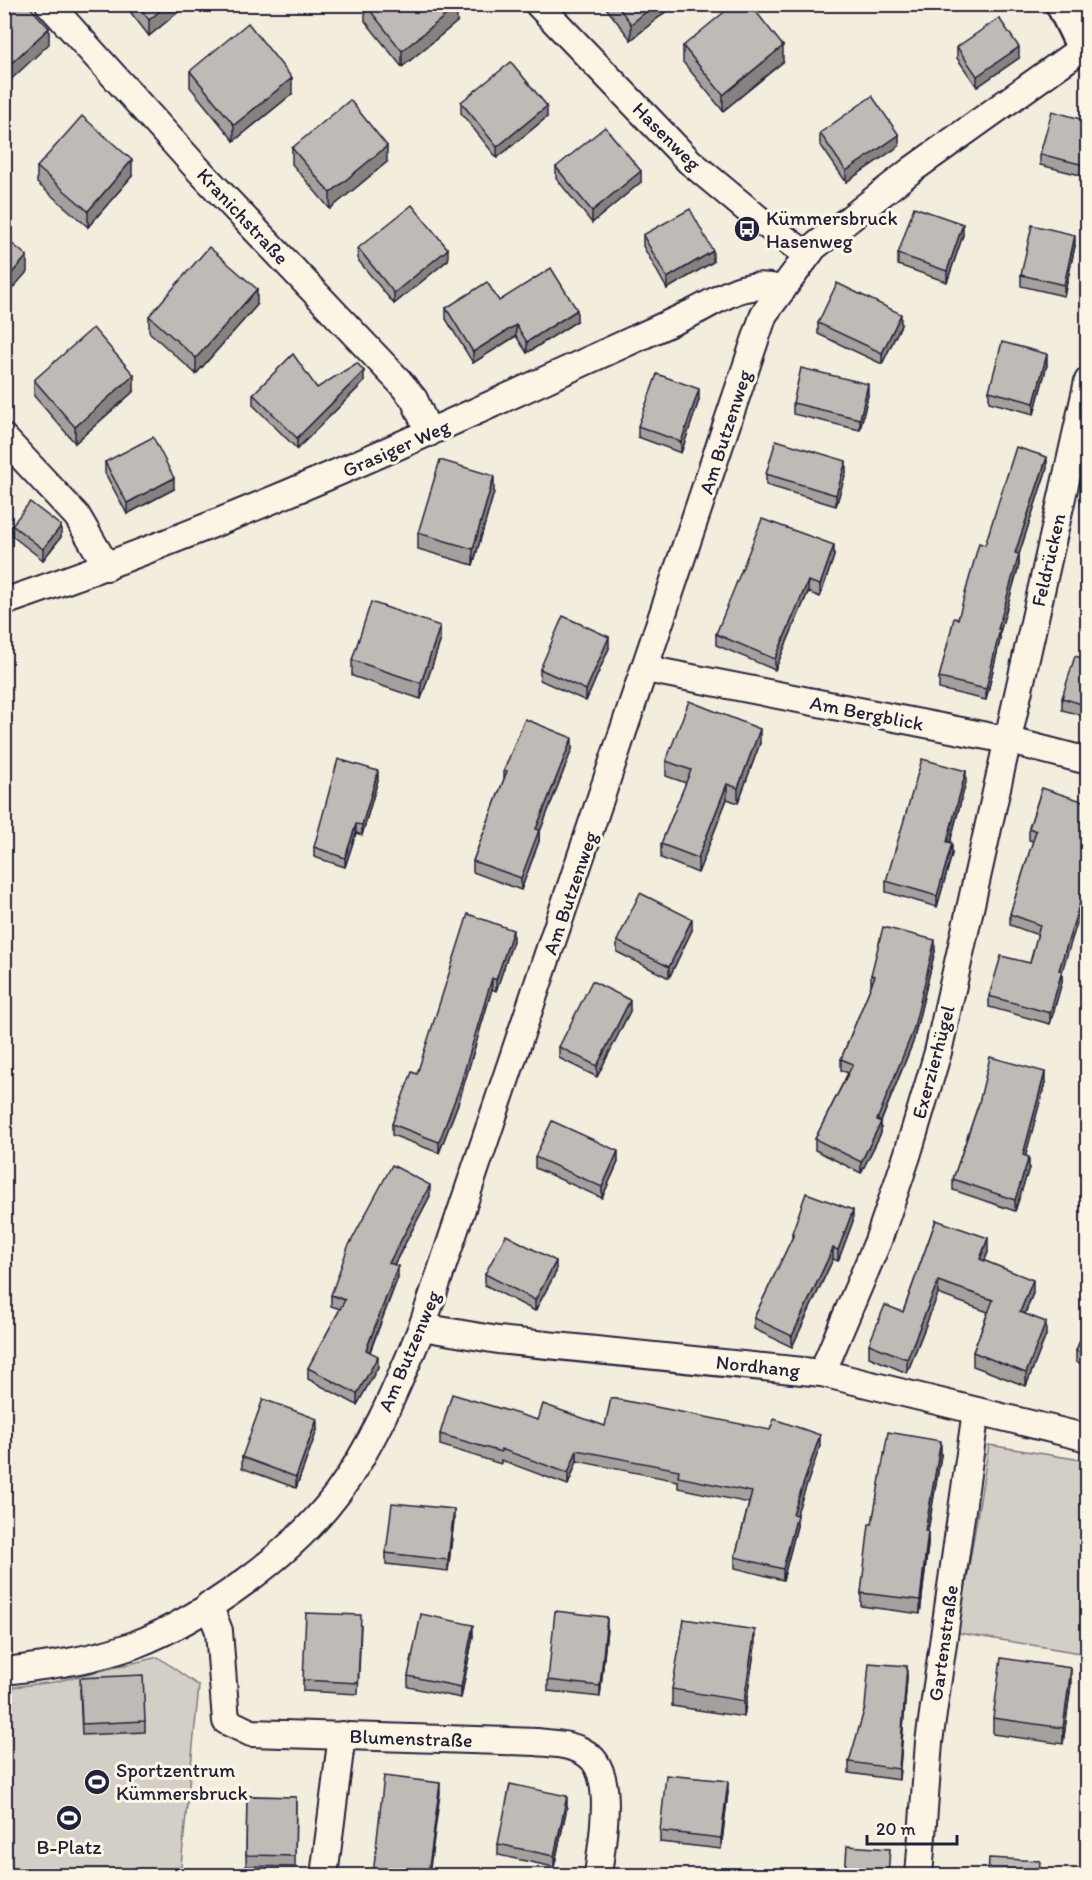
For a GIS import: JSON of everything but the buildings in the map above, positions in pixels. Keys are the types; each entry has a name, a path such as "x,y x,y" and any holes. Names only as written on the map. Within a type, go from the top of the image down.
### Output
{"street":[{"name":"Kranichstraße","path":"49,4 195,166 399,381 414,399 429,434"},
{"name":"Hasenweg","path":"538,4 689,160 761,221 807,255"},
{"path":"1063,4 1086,47"},
{"name":"Am Butzenweg","path":"4,1671 79,1660 134,1645 209,1605 264,1568 299,1537 337,1494 366,1448 400,1381 422,1328 764,314 807,255 913,169 1086,47"},
{"name":"Grasiger Weg","path":"4,602 106,567 358,465 694,312 745,286 762,284 781,289"},
{"name":"Feldrücken","path":"1007,740 1082,435 1088,381"},
{"path":"4,438 76,516 106,567"},
{"name":"Am Bergblick","path":"646,669 1007,740 1088,761"},
{"name":"Exerzierhügel","path":"822,1373 878,1240 910,1146 938,1052 1007,740"},
{"name":"Nordhang","path":"422,1328 498,1340 822,1373 1088,1438"},
{"name":"Gartenstraße","path":"919,1875 929,1743 976,1411"},
{"name":"Blumenstraße","path":"209,1605 219,1631 226,1721 251,1733 537,1742 566,1745 588,1754 600,1769 606,1798 598,1875"},
{"path":"324,1875 342,1735"}],"shaded area":[{"path":"989,1445 1087,1461 1087,1654 958,1633"},
{"name":"Sportzentrum Kümmersbruck","path":"158,1657 199,1686 180,1875 5,1875 4,1688 54,1682"}],"place":[{"name":"Kümmersbruck Hasenweg","path":"747,229"},
{"name":"Sportzentrum Kümmersbruck","path":"97,1782"},
{"name":"B-Platz","path":"69,1818"}]}
